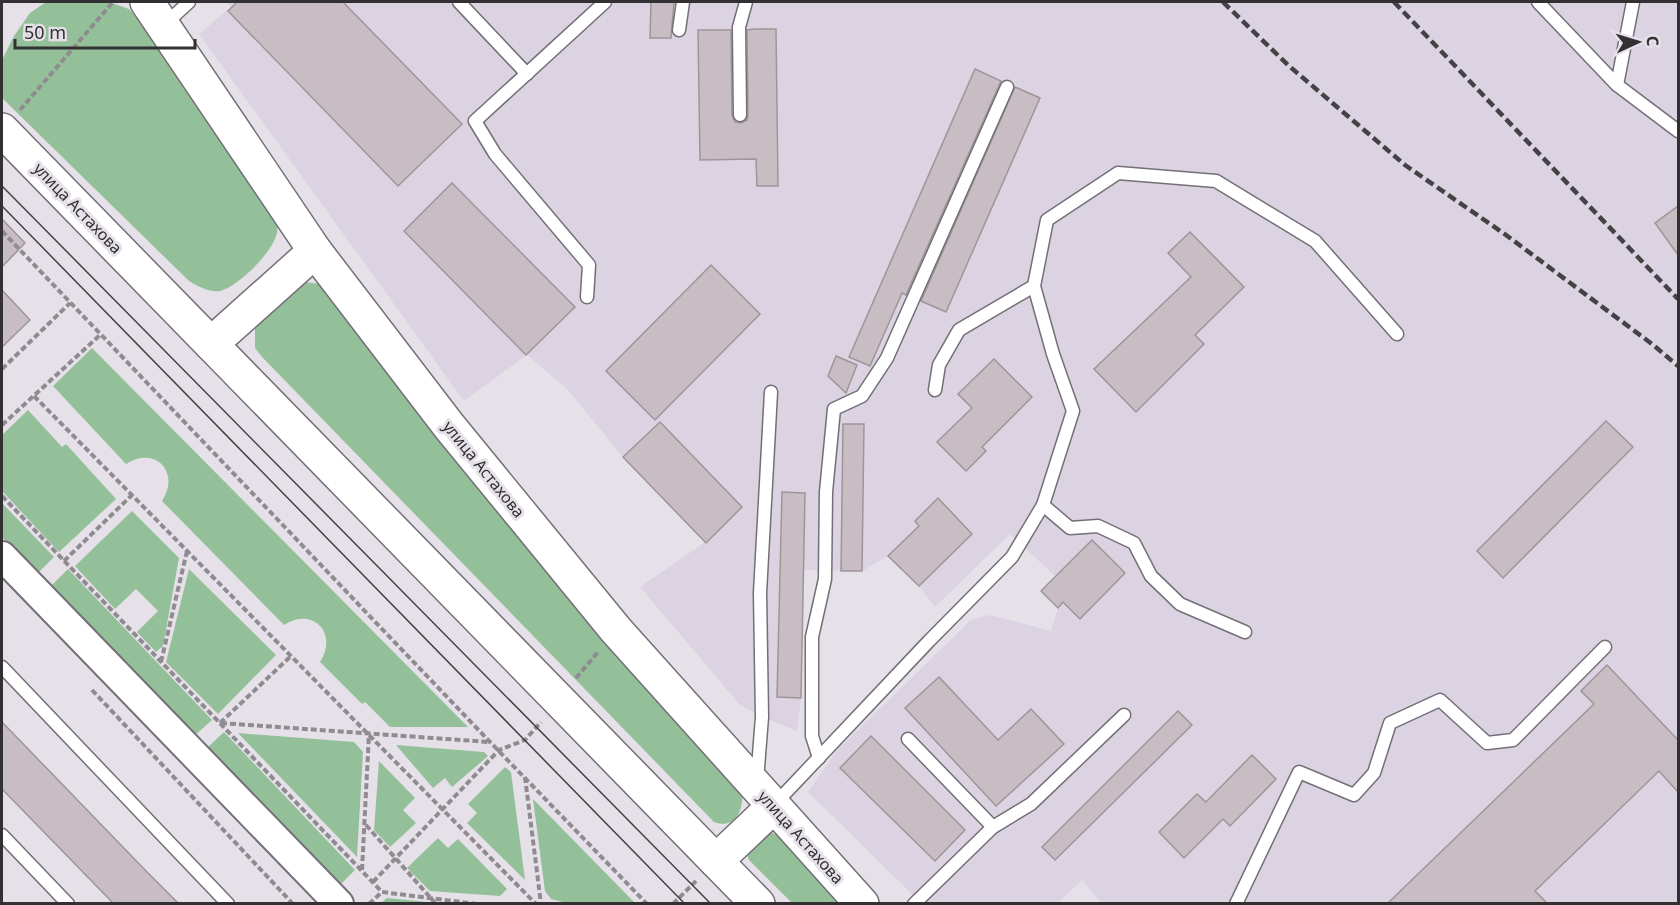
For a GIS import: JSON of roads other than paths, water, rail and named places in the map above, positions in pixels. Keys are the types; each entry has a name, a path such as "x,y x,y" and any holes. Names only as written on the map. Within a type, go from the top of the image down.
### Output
{"main road":[{"name":"улица Астахова","path":"155,14 315,251 449,426 616,630 862,903"},
{"name":"улица Астахова","path":"2,130 559,699 707,870 758,903"},
{"path":"211,344 315,251"},
{"path":"707,870 765,797"}],"street":[{"path":"2,556 339,903"}],"lane":[{"path":"155,14 189,2"},
{"path":"459,2 527,74"},
{"path":"587,297 589,265 495,154 476,121 605,2"},
{"path":"679,30 683,2"},
{"path":"740,115 739,27 746,2"},
{"path":"1538,2 1617,85 1678,130"},
{"path":"1617,85 1633,2"},
{"path":"819,758 812,736 812,637 825,579 825,492 834,409 862,396 887,358 1007,87"},
{"path":"765,797 819,758 1012,557 1043,505 1073,411 1053,354 1034,286 1047,220 1118,173 1216,181 1315,241 1397,333"},
{"path":"935,390 939,365 959,330 1034,286"},
{"path":"765,797 760,593 771,392"},
{"path":"1043,505 1070,528 1098,526 1134,543 1151,576 1180,604 1245,632"},
{"path":"1236,903 1299,772 1354,795 1374,773 1390,723 1440,700 1487,743 1513,740 1605,647"},
{"path":"2,667 228,903"},
{"path":"914,903 993,827 1031,804 1124,715"},
{"path":"908,739 993,827"},
{"path":"2,836 68,903"}],"tram line":[{"path":"2,186 711,904"},
{"path":"2,206 685,904"}],"railway":[{"path":"1223,2 1288,65 1405,165 1506,235 1678,366"},
{"path":"1394,2 1678,299"}]}
